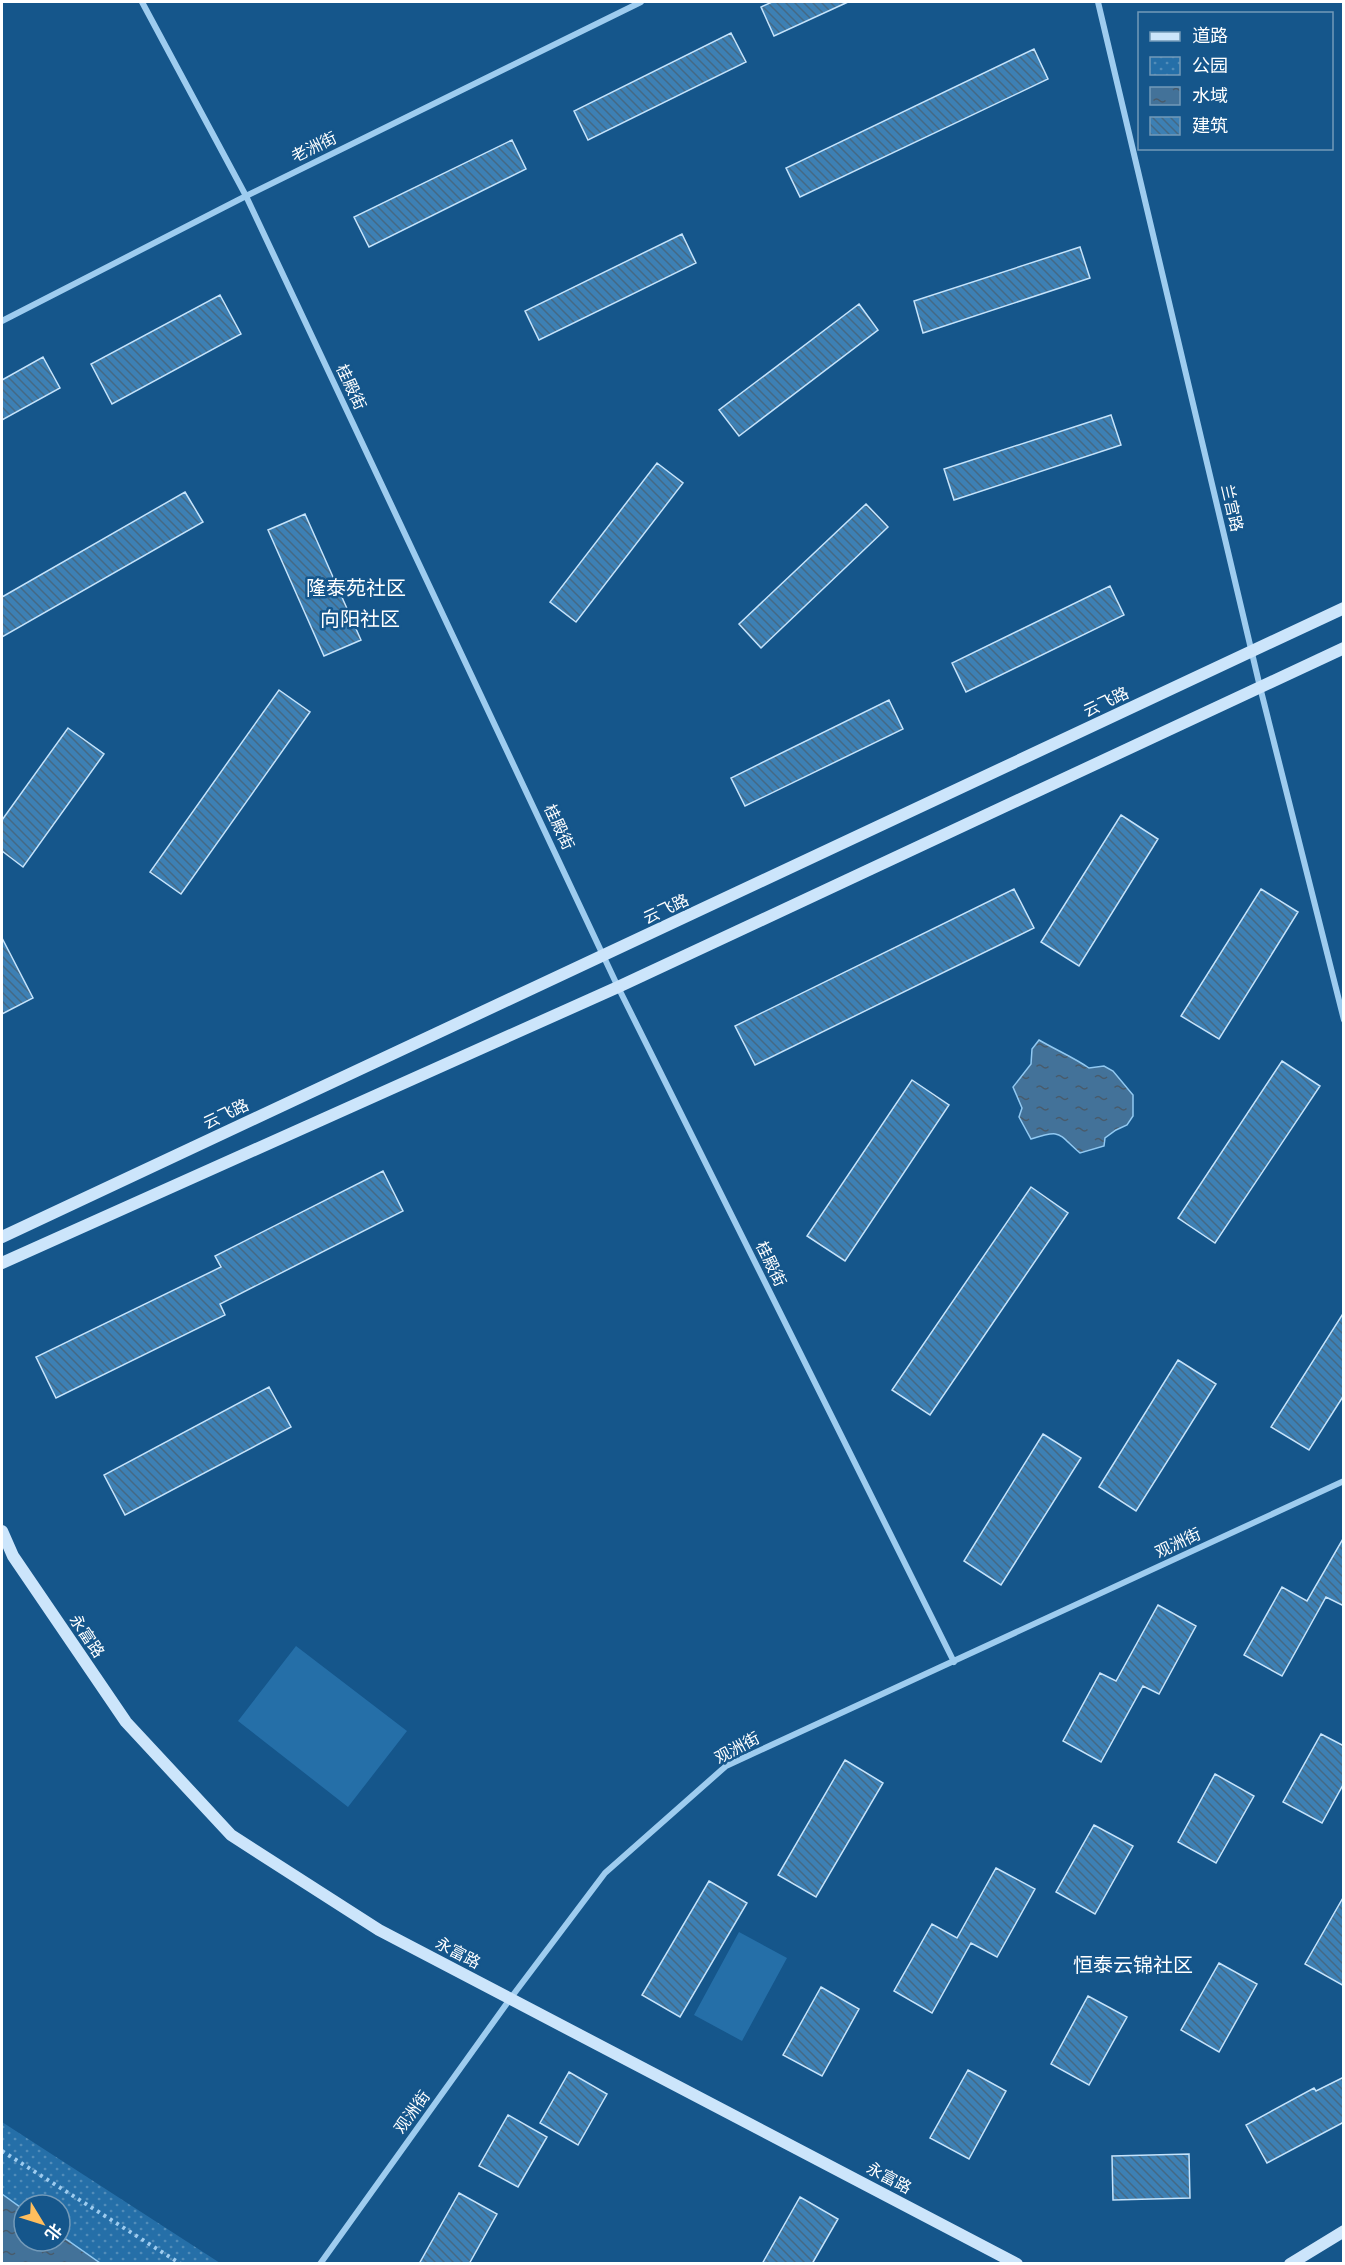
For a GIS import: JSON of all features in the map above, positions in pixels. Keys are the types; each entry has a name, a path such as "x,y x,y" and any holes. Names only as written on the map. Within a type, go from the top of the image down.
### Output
{"main road":[{"name":"云飞路","path":"2,1237 1344,608"},
{"path":"2,1263 618,987 1344,648"},
{"name":"永富路","path":"2,1531 13,1556 126,1722 231,1835 379,1930 1017,2264"},
{"path":"1290,2264 1344,2231"}],"street":[{"name":"桂殿街","path":"142,2 246,196 605,955 618,987 954,1662"},
{"name":"老洲街","path":"2,321 246,196 641,2"},
{"name":"兰宫路","path":"1098,2 1251,650 1344,1020"},
{"name":"观洲街","path":"320,2264 510,1999 605,1873 726,1766 1344,1481"}],"path":[{"path":"2,2151 181,2264"}],"green space":[{"path":"296,1646 407,1731 348,1807 238,1721"},
{"path":"739,1932 787,1958 742,2041 694,2015"},
{"path":"2,2122 220,2263 2,2263"}],"water":[{"path":"1039,1040 1089,1068 1104,1066 1113,1071 1133,1095 1133,1116 1127,1125 1105,1138 1104,1146 1080,1153 1058,1135 1048,1134 1031,1139 1019,1117 1022,1108 1013,1087 1031,1064 1032,1049"},
{"path":"2,2194 12,2201 12,2253 72,2253 72,2243 100,2263 2,2263"}],"building":[{"path":"772,2 848,2 774,36 761,7"},
{"path":"731,33 746,62 588,140 574,111"},
{"path":"1034,49 1048,79 800,197 786,168"},
{"path":"512,140 526,169 369,247 354,217"},
{"path":"682,234 696,263 539,340 525,311"},
{"path":"1080,247 1090,278 923,333 914,301"},
{"path":"220,295 241,334 112,404 91,364"},
{"path":"859,304 878,330 739,436 719,410"},
{"path":"43,357 60,388 2,420 2,380"},
{"path":"1111,415 1121,445 954,500 944,469"},
{"path":"657,463 683,483 576,622 550,602"},
{"path":"185,492 203,522 2,637 2,597"},
{"path":"866,504 888,527 761,648 739,624"},
{"path":"305,514 361,640 324,656 268,530"},
{"path":"1110,586 1124,615 966,692 952,663"},
{"path":"279,690 310,712 181,894 150,872"},
{"path":"889,700 903,729 745,806 731,778"},
{"path":"68,728 104,754 23,867 2,851 2,820"},
{"path":"1121,815 1158,839 1079,966 1041,942"},
{"path":"1014,889 1034,928 755,1065 735,1026"},
{"path":"1261,889 1298,912 1219,1039 1181,1016"},
{"path":"2,938 33,998 2,1014"},
{"path":"1282,1061 1320,1086 1215,1243 1178,1218"},
{"path":"912,1080 949,1105 845,1261 807,1236"},
{"path":"383,1171 403,1211 220,1304 225,1315 56,1398 36,1357 221,1267 215,1256"},
{"path":"1031,1187 1068,1213 930,1415 892,1390"},
{"path":"1344,1312 1344,1395 1309,1450 1271,1427"},
{"path":"1178,1360 1216,1384 1136,1511 1099,1487"},
{"path":"269,1387 291,1427 125,1515 104,1475"},
{"path":"1043,1434 1081,1458 1001,1585 964,1561"},
{"path":"1344,1537 1344,1606 1326,1597 1282,1676 1244,1655 1282,1587 1307,1601"},
{"path":"1158,1605 1196,1626 1159,1694 1143,1686 1101,1762 1063,1741 1100,1673 1116,1681"},
{"path":"1321,1734 1344,1746 1344,1783 1322,1823 1283,1802"},
{"path":"845,1760 883,1783 816,1897 778,1875"},
{"path":"1215,1774 1254,1796 1216,1863 1178,1842"},
{"path":"1094,1825 1133,1846 1095,1914 1056,1892"},
{"path":"996,1868 1035,1889 997,1957 971,1943 932,2013 894,1991 932,1924 957,1938"},
{"path":"709,1881 747,1903 680,2017 642,1995"},
{"path":"1344,1896 1344,1986 1305,1964"},
{"path":"1219,1963 1257,1984 1219,2052 1181,2030"},
{"path":"821,1987 859,2009 822,2076 783,2055"},
{"path":"1088,1996 1127,2017 1089,2085 1051,2064"},
{"path":"968,2070 1006,2091 969,2159 930,2138"},
{"path":"569,2072 607,2094 578,2145 540,2123"},
{"path":"1344,2077 1344,2122 1267,2163 1246,2125 1314,2088 1316,2091"},
{"path":"508,2115 547,2137 518,2187 479,2166"},
{"path":"1189,2154 1190,2198 1113,2200 1112,2156"},
{"path":"459,2193 497,2214 469,2264 419,2264"},
{"path":"800,2197 838,2219 812,2264 762,2264"}],"district":[{"name":"隆泰苑社区","path":"356,588"},
{"name":"向阳社区","path":"360,619"},
{"name":"恒泰云锦社区","path":"1133,1965"}]}
